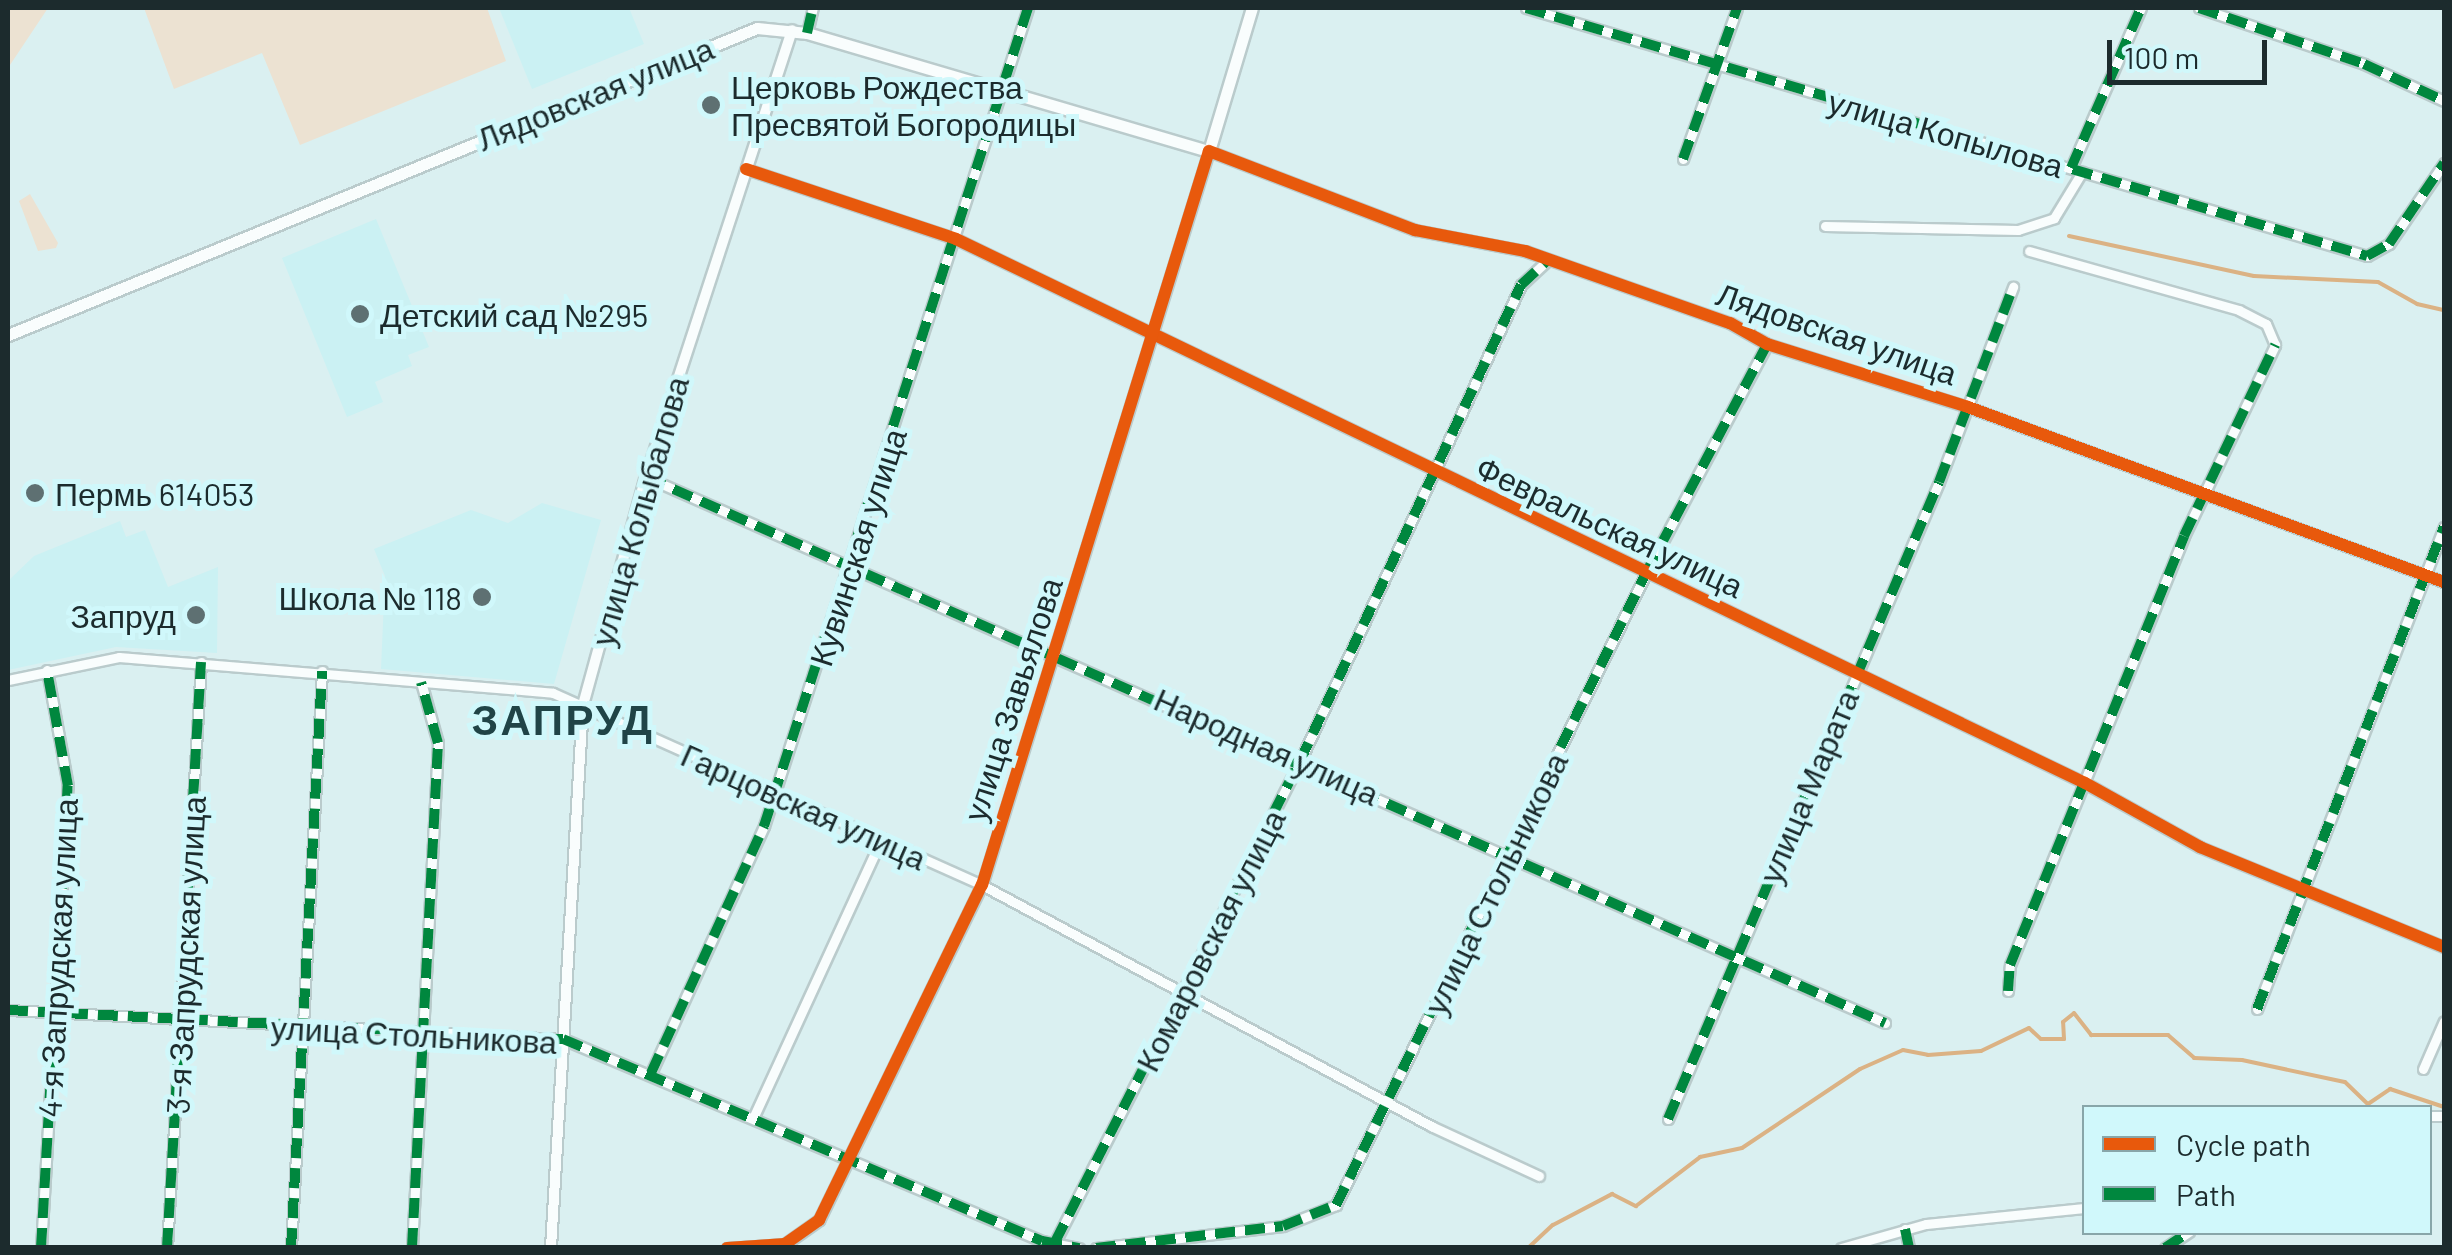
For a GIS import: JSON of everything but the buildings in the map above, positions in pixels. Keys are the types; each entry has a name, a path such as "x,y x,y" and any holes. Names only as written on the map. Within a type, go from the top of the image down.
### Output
{"main road":[{"name":"улица Завьялова","path":"1208,151 1252,8"},
{"name":"Лядовская улица","path":"8,335 757,28 807,33 1208,151"}],"street":[{"path":"807,33 813,8"},
{"name":"Кувинская улица","path":"651,1073 775,793 853,563 1028,8"},
{"name":"улица Копылова","path":"1526,8 2368,256 2389,244 2444,163"},
{"path":"1683,159 1737,8"},
{"path":"2071,168 2141,8"},
{"path":"2200,8 2364,64 2444,101"},
{"name":"улица Колыбалова","path":"551,1248 582,705 646,477 792,30"},
{"name":"Лядовская улица","path":"1208,151 1415,230 1525,251 1546,262 1730,324 1767,344 1968,406 2203,498 2444,582"},
{"name":"улица Завьялова","path":"726,1248 802,1238 855,1158 982,885 1058,655 1208,151"},
{"name":"Февральская улица","path":"746,169 956,238 1435,473 2085,783 2200,847 2444,947"},
{"path":"1826,226 2018,230 2054,218 2082,172"},
{"path":"2008,992 2010,965 2085,783 2203,498 2275,345 2266,324 2239,310 2029,250"},
{"name":"Комаровская улица","path":"1054,1242 1300,761 1424,484 1435,473 1521,285 1546,262"},
{"name":"улица Марата","path":"1668,1118 1968,406 2013,287"},
{"name":"улица Стольникова","path":"1096,1248 1283,1226 1336,1205 1646,573 1767,344"},
{"name":"Народная улица","path":"646,477 853,563 1886,1023"},
{"path":"2257,1008 2306,893 2444,527"},
{"name":"Гарцовская улица","path":"8,680 119,657 553,693 982,885 1390,1099 1431,1126 1539,1176"},
{"name":"3-я Запрудская улица","path":"167,1248 201,662"},
{"name":"4-я Запрудская улица","path":"42,1248 52,1012 68,786 46,670"},
{"path":"291,1248 322,671"},
{"path":"412,1248 438,743 421,682"},
{"path":"754,1116 882,838"},
{"name":"улица Стольникова","path":"8,1010 563,1039 754,1116 810,1145 855,1158 1054,1242 1079,1248"},
{"path":"2423,1070 2444,1021"},
{"path":"1841,1248 1905,1229 2082,1208"},
{"path":"1905,1229 1909,1248"}],"shaded area":[{"path":"8,8 48,8 8,68"},
{"path":"144,8 487,8 506,61 300,145 262,53 174,89"},
{"path":"499,8 629,8 644,44 532,89"},
{"path":"30,194 58,243 56,248 38,251 19,201"},
{"name":"Детский сад №295","path":"376,219 429,347 408,355 412,366 375,382 383,402 347,417 282,258"},
{"name":"Школа № 118","path":"542,503 601,520 554,684 381,669 385,576 374,549 471,510 508,523"},
{"path":"120,521 126,537 145,530 168,587 218,567 217,653 116,647 8,670 8,581 34,556"}],"waterway":[{"path":"2069,236 2254,276 2378,282 2417,304 2444,310"},
{"path":"1528,1248 1553,1225 1612,1194 1636,1206 1700,1157 1742,1148 1860,1069 1903,1050 1928,1055 1981,1051 2029,1028 2041,1039 2064,1039 2063,1022 2074,1013 2091,1035 2168,1035 2194,1058 2242,1060 2345,1082 2368,1104 2390,1089 2444,1107"}],"marked path":[{"path":"807,33 813,8"},
{"path":"651,1073 764,826 1028,8"},
{"path":"1526,8 2367,256 2389,244 2444,163"},
{"path":"1683,159 1737,8"},
{"path":"2071,168 2141,8"},
{"path":"2199,8 2364,64 2444,101"},
{"path":"1055,1242 1300,761 1521,285 1546,262"},
{"path":"1668,1119 1939,482 2013,287"},
{"path":"1096,1248 1283,1226 1336,1205 1646,573 1767,344"},
{"path":"2008,991 2010,965 2184,536 2275,345"},
{"path":"646,477 1885,1023"},
{"path":"2257,1009 2444,527"},
{"path":"167,1248 201,662"},
{"path":"41,1248 68,786 47,670"},
{"path":"291,1248 322,671"},
{"path":"412,1248 438,743 421,682"},
{"path":"8,1010 563,1039 1042,1241 1079,1248"},
{"path":"1905,1229 1909,1248"},
{"path":"2165,1248 2184,1235"}],"cycle path":[{"path":"727,1248 785,1244 819,1220 982,885 1209,151 1415,230 1525,251 1730,323 1767,344 1968,407 2444,582"},
{"path":"746,169 956,239 2085,783 2200,847 2444,947"}],"place":[{"name":"Церковь Рождества Пресвятой Богородицы","path":"711,105"},
{"name":"Детский сад №295","path":"360,314"},
{"name":"Пермь 614053","path":"35,493"},
{"name":"Школа № 118","path":"482,597"},
{"name":"Запруд","path":"196,615"}],"district":[{"name":"ЗАПРУД","path":"563,718"}]}
